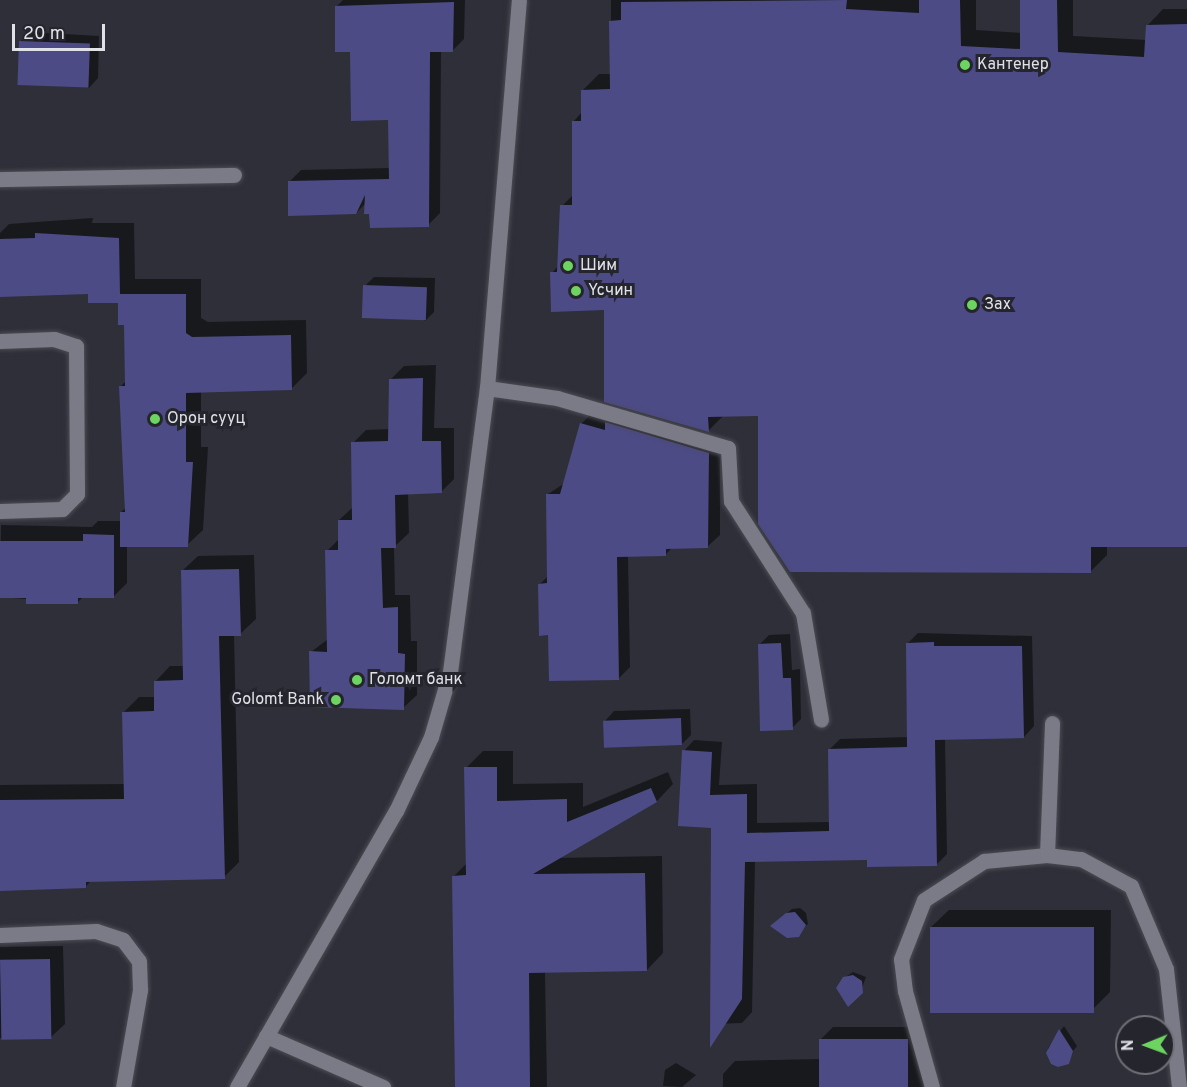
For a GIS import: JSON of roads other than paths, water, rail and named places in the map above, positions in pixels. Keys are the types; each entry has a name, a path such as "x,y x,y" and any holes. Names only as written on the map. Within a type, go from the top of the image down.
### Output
{"street":[{"path":"237,1087 396,811 431,736 450,672 459,624 487,388 519,0"},
{"path":"0,179 234,175"},
{"path":"0,341 54,339 76,346 77,460 77,494 62,509 0,511"},
{"path":"487,388 557,398 728,448 731,501 803,613 821,719"},
{"path":"1047,855 1053,723"},
{"path":"932,1087 905,991 901,959 924,900 984,861 1047,855 1081,859 1131,886 1166,969 1179,1087"},
{"path":"0,935 96,931 123,940 139,961 140,990 123,1087"},
{"path":"266,1036 382,1087"}],"place":[{"name":"Кантенер","path":"965,65"},
{"name":"Шим","path":"568,266"},
{"name":"Үсчин","path":"576,291"},
{"name":"Зах","path":"972,305"},
{"name":"Орон сууц","path":"155,419"},
{"name":"Голомт банк","path":"357,680"},
{"name":"Golomt Bank","path":"336,700"}]}
